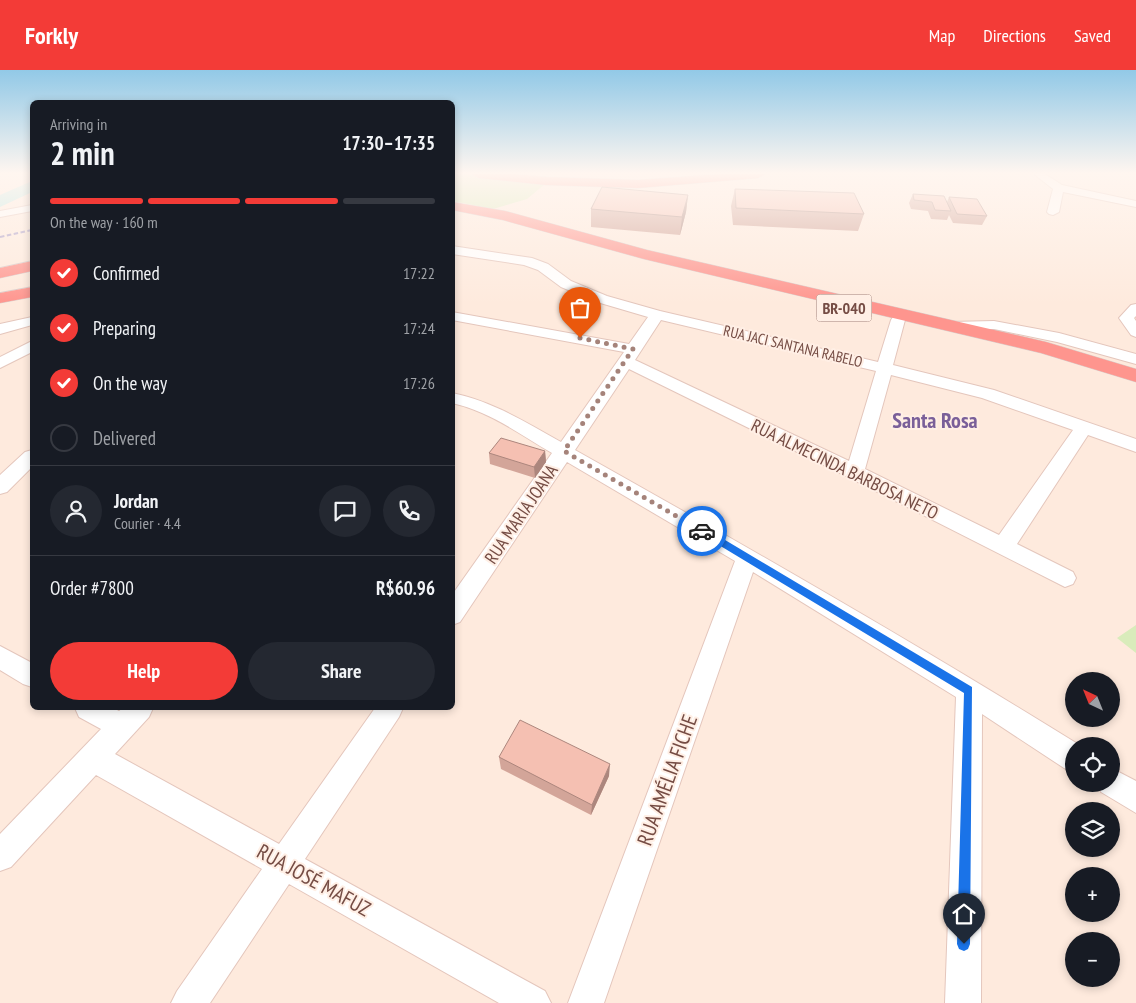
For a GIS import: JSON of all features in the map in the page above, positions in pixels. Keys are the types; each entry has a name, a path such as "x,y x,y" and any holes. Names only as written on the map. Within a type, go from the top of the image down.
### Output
{"highway":[{"name":"BR-040","path":"455,218 479,222 898,320 1044,357 1136,386"},
{"name":"BR-040","path":"511,218 635,252 1055,351 1136,376"},
{"path":"0,273 30,266"},
{"path":"0,281 30,275"},
{"path":"0,298 30,292"}],"street":[{"name":"RUA JACI SANTANA RABELO","path":"455,250 528,261 543,267 566,284 602,300 657,315 884,367 988,394 1136,446"},
{"path":"1136,308 1126,318 1136,332"},
{"name":"RUA MARIA JOANA","path":"455,611 657,315"},
{"name":"RUA ALMECINDA BARBOSA NETO","path":"455,317 629,355 1065,578"},
{"path":"855,472 898,320"},
{"path":"0,329 30,322"},
{"path":"948,326 994,325 1059,338 1136,359"},
{"path":"0,364 30,347"},
{"path":"455,399 471,402 496,413 747,557 969,690 1065,752"},
{"path":"1003,547 1084,427"},
{"path":"0,487 30,458"},
{"name":"RUA AMÉLIA FICHE","path":"586,1003 747,557"},
{"path":"0,657 30,675"},
{"path":"963,1003 969,690"},
{"path":"98,710 132,717"},
{"path":"189,1003 389,710"},
{"path":"0,856 132,717"},
{"name":"RUA JOSÉ MAFUZ","path":"94,758 533,1003"},
{"path":"1120,788 1136,798"}],"green space":[{"path":"1136,625 1136,653 1117,638"}],"building":[{"path":"501,438 545,451 534,467 489,453"},
{"path":"520,720 610,764 592,805 499,757"}],"railway":[{"path":"0,237 30,230"}],"way so far":[{"path":"580,338 633,349 564,451 702,531"}],"district":[{"name":"Santa Rosa","path":"935,420"}],"route":[{"path":"702,531 969,690 964,944"}]}
